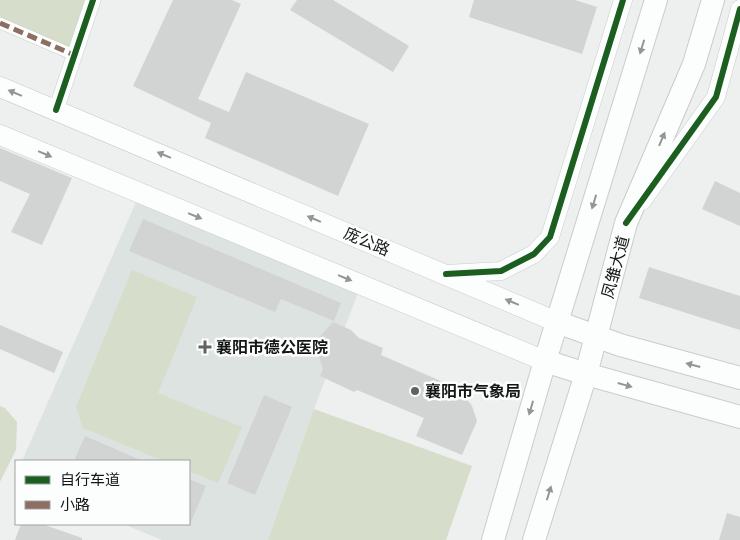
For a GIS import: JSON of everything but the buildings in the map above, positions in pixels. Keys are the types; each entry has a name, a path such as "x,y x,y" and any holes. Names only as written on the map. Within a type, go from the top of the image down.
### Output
{"main road":[{"path":"493,538 544,361 656,0"},
{"name":"凤雏大道","path":"534,540 586,374 626,223 694,64 713,0"},
{"name":"庞公路","path":"0,86 557,322 596,337 740,378"},
{"path":"0,135 544,361 740,417"}],"street":[{"path":"56,110 93,0"},
{"path":"446,274 501,271 534,254 550,237 623,0"},
{"path":"626,223 716,97 740,9"},
{"path":"0,23 74,54"}],"shaded area":[{"name":"襄阳市德公医院","path":"140,193 361,285 314,409 268,540 162,540 125,525 190,525 190,460 22,460"}],"green space":[{"path":"0,0 93,0 74,55 0,23"},
{"path":"132,270 197,297 158,393 242,427 218,483 190,471 190,460 162,460 83,428 76,407"},
{"path":"0,406 5,408 17,422 16,450 0,482"},
{"path":"314,409 472,466 446,540 268,540"}],"marked path":[{"path":"0,23 74,55"}],"cycle path":[{"path":"56,110 93,0"},
{"path":"446,274 501,271 534,254 550,237 623,0"},
{"path":"626,223 716,97 740,9"}],"place":[{"name":"襄阳市德公医院","path":"205,347"},
{"name":"襄阳市气象局","path":"415,391"}]}
